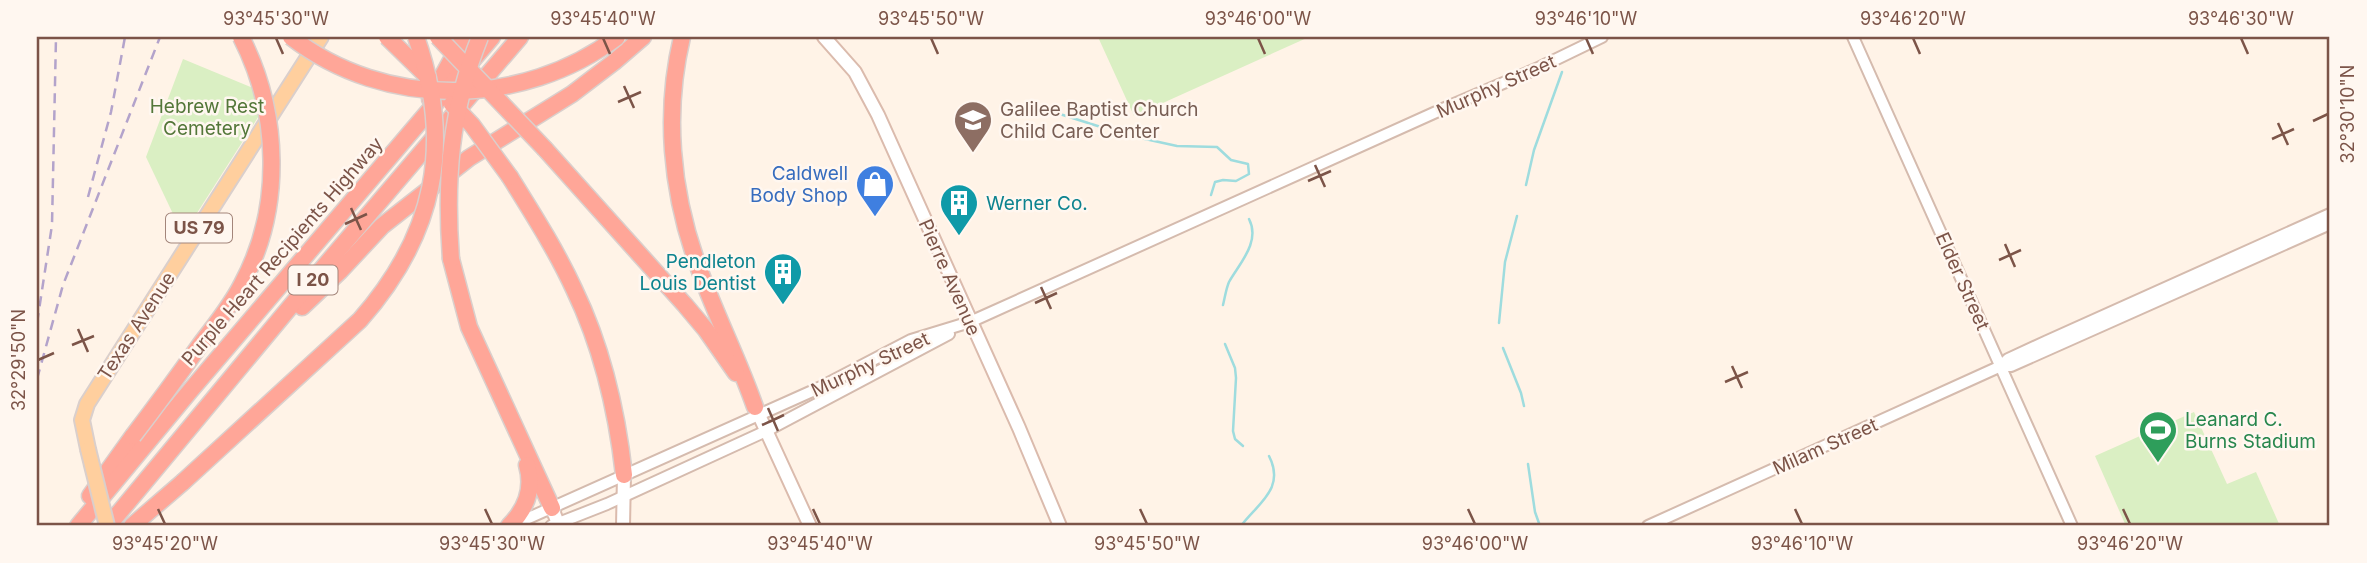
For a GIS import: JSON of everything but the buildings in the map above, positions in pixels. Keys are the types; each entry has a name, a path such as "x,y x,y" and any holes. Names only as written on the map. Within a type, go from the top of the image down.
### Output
{"highway":[{"path":"68,526 234,298 251,266 261,237 270,191 271,141 256,69 241,37"},
{"path":"291,37 318,55 367,77 397,86 451,92 508,86 541,78 590,55 617,37"},
{"path":"387,37 472,125 510,177 549,241 574,289 602,363 616,421 624,475"},
{"path":"132,526 360,320 397,274 422,222 429,196 435,145 429,80 416,37"},
{"path":"438,37 544,149 706,330 757,411"},
{"path":"413,131 464,37"},
{"path":"480,37 463,86 452,134 447,193 451,259 469,327 552,508"},
{"name":"Purple Heart Recipients Highway","path":"78,526 181,401 492,37"},
{"name":"I 20","path":"107,526 520,37"},
{"path":"257,349 341,271 382,226 470,158 572,94 643,37"},
{"path":"682,37 671,117 675,174 682,216 697,264 757,411"},
{"path":"510,526 527,502 530,490 531,477 524,449"}],"main road":[{"name":"Texas Avenue","path":"107,526 82,420 87,404 321,37"},
{"name":"Pierre Avenue","path":"824,37 844,57 866,89 1019,428 1060,526"},
{"path":"757,411 810,526"},
{"path":"623,526 624,475"},
{"path":"552,508 556,525"}],"street":[{"name":"Murphy Street","path":"510,526 660,461 757,411 844,376 911,340 970,322 1602,37"},
{"name":"Elder Street","path":"1853,37 2072,526"},
{"name":"Milam Street","path":"1648,526 2001,366 2008,359 2037,345 2330,214"},
{"name":"Milam Street","path":"2001,366 2011,366 2330,223"},
{"path":"556,525 766,430 970,322"}],"green space":[{"path":"1098,37 1309,37 1134,116"},
{"name":"Hebrew Rest Cemetery","path":"183,59 258,90 262,111 183,235 146,157"},
{"name":"Leanard C. Burns Stadium","path":"2194,412 2227,484 2256,472 2280,526 2126,526 2095,456"}],"waterway":[{"path":"1526,185 1534,150 1562,72"},
{"path":"1044,109 1104,128"},
{"path":"1136,137 1177,146 1217,147 1231,160 1248,164 1249,174 1236,181 1215,182 1211,195"},
{"path":"1499,323 1505,262 1517,216"},
{"path":"1223,305 1229,282 1251,244 1252,228 1249,219"},
{"path":"1225,344 1235,368 1236,378 1233,431 1235,439 1243,446"},
{"path":"1503,348 1524,406"},
{"path":"1241,526 1272,487 1274,478 1269,456"},
{"path":"1528,464 1535,512 1540,526"}],"railway":[{"path":"37,323 52,225 56,37"},
{"path":"88,197 111,112 125,37"},
{"path":"37,379 63,285 160,37"},
{"path":"37,258 37,283"}],"place":[{"name":"Galilee Baptist Church Child Care Center","path":"973,154"},
{"name":"Caldwell Body Shop","path":"875,218"},
{"name":"Werner Co.","path":"959,237"},
{"name":"Pendleton Louis Dentist","path":"783,306"},
{"name":"Leanard C. Burns Stadium","path":"2158,464"}]}
